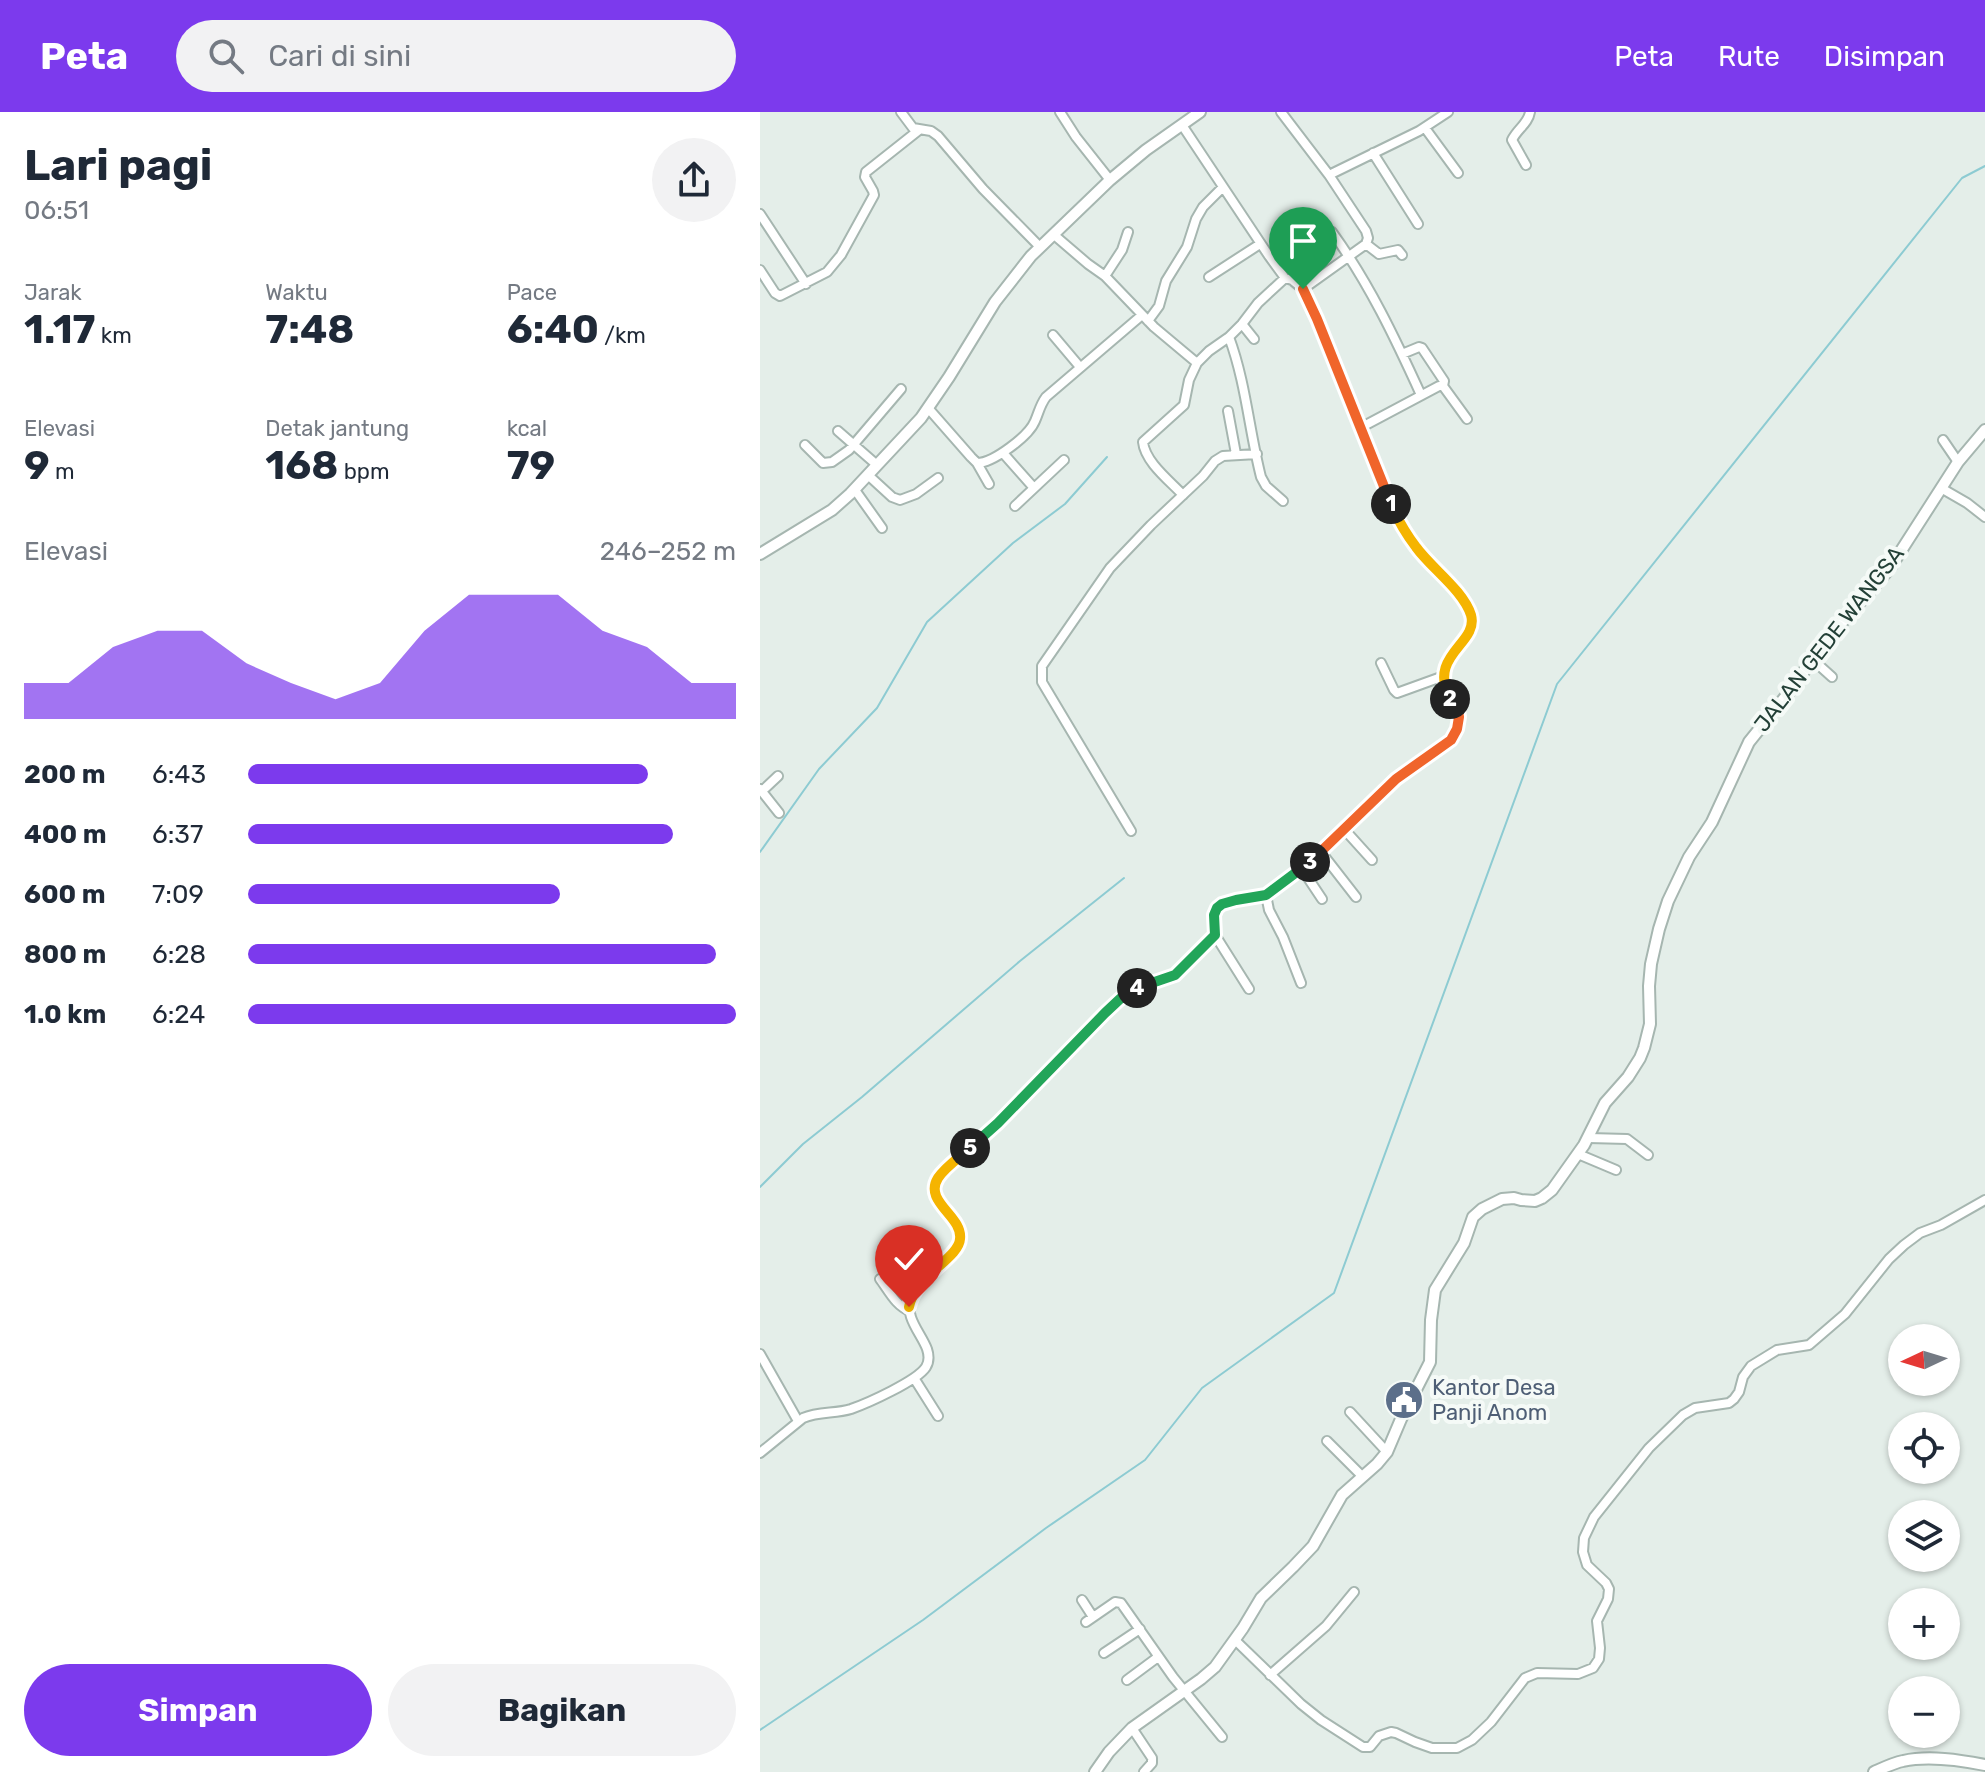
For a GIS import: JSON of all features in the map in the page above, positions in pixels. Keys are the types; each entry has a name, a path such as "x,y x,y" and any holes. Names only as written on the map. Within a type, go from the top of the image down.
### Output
{"street":[{"path":"901,112 913,128 931,131 938,136 992,199 1040,247"},
{"path":"1060,112 1110,180"},
{"path":"760,554 832,510 855,490 928,408 995,302 1040,247 1110,180 1200,112"},
{"path":"1281,112 1329,175 1368,238 1366,244 1303,289"},
{"path":"1329,175 1425,128 1448,112"},
{"path":"1526,165 1512,140 1527,122 1530,112"},
{"path":"1182,125 1285,278 1303,289 1393,509 1416,547 1459,594 1472,622 1470,630 1448,659 1444,676 1446,691 1459,717 1451,740 1396,779 1302,869 1266,895 1236,900 1217,908 1214,915 1215,935 1249,989"},
{"path":"1425,128 1458,173"},
{"path":"760,270 780,296 827,272 840,258 872,198 873,191 865,177 866,172 919,130"},
{"path":"1373,153 1418,224"},
{"path":"977,463 1003,453 1033,425 1046,397 1159,306 1166,281 1187,247 1196,219 1223,187"},
{"path":"760,214 806,284"},
{"path":"1105,276 1122,250 1128,232"},
{"path":"1332,232 1382,313 1421,395"},
{"path":"1053,234 1105,276 1145,318 1197,363"},
{"path":"1209,277 1260,244"},
{"path":"1366,244 1379,254 1398,250 1402,255"},
{"path":"1183,495 1160,471 1143,442 1184,405 1189,380 1197,363 1229,337 1285,278"},
{"path":"1242,324 1254,339"},
{"path":"1053,335 1080,367"},
{"path":"1229,337 1248,406 1259,469 1263,481 1283,501"},
{"path":"1402,354 1422,348 1444,381 1443,386 1467,419"},
{"path":"1360,428 1443,386"},
{"path":"805,445 823,463 837,459 901,389"},
{"path":"928,408 977,463 989,484"},
{"path":"1228,411 1236,454"},
{"name":"JALAN GEDE WANGSA","path":"1095,1772 1132,1728 1215,1667 1261,1598 1313,1546 1342,1495 1387,1452 1432,1356 1431,1320 1435,1290 1464,1243 1473,1217 1482,1209 1506,1198 1528,1201 1542,1198 1552,1190 1589,1138 1605,1103 1628,1077 1644,1048 1650,1024 1651,964 1673,887 1712,822 1749,742 1812,659 1890,568 1958,462 1985,430"},
{"path":"838,431 877,465"},
{"path":"1943,440 1958,462"},
{"path":"1003,453 1034,488"},
{"path":"1131,831 1042,682 1042,666 1110,568 1215,461 1223,456 1257,454"},
{"path":"1015,506 1064,460"},
{"path":"868,475 892,497 900,500 916,494 938,478"},
{"path":"1941,488 1985,517"},
{"path":"855,490 882,528"},
{"path":"1812,659 1832,677"},
{"path":"1381,663 1397,693 1444,676"},
{"path":"778,776 761,790 779,813"},
{"path":"1344,829 1372,860"},
{"path":"1321,852 1356,897"},
{"path":"1302,869 1322,899"},
{"path":"1266,895 1269,910 1301,983"},
{"path":"760,1453 811,1414 860,1405 914,1378 925,1368 929,1357 910,1311 910,1300 955,1250 961,1237 936,1195 936,1183 942,1173 989,1132 1121,998 1140,987 1175,975 1215,935"},
{"path":"1589,1138 1627,1139 1648,1155"},
{"path":"1578,1154 1616,1170"},
{"path":"1235,1640 1321,1720 1363,1747 1370,1747 1379,1736 1391,1732 1432,1748 1457,1748 1472,1740 1491,1722 1525,1678 1537,1673 1578,1674 1593,1668 1599,1659 1597,1621 1608,1599 1609,1589 1587,1565 1583,1552 1584,1538 1594,1517 1649,1448 1688,1411 1729,1403 1747,1371 1762,1358 1784,1348 1809,1345 1837,1323 1904,1245 1920,1233 1985,1200"},
{"path":"929,1251 925,1257 933,1271"},
{"path":"880,1279 901,1307 910,1311"},
{"path":"760,1354 798,1421"},
{"path":"914,1378 938,1416"},
{"path":"1350,1412 1387,1452"},
{"path":"1327,1441 1362,1476"},
{"path":"1270,1675 1326,1626 1354,1592"},
{"path":"1082,1600 1089,1619 1115,1602 1120,1602 1184,1692 1222,1737"},
{"path":"1104,1653 1140,1629"},
{"path":"1127,1680 1158,1657"},
{"path":"1132,1728 1152,1758 1152,1763 1144,1772"},
{"path":"1874,1772 1910,1759 1985,1765"}],"waterway":[{"path":"760,1730 923,1620 1046,1528 1145,1460 1202,1388 1334,1293 1557,684 1962,178 1985,166"},
{"path":"760,852 819,769 877,708 927,622 1013,543 1065,504 1107,457"},
{"path":"760,1187 803,1144 1020,961 1124,878"}],"place":[{"name":"Kantor Desa Panji Anom","path":"1404,1400"}],"route":[{"path":"909,1307 914,1293 960,1242 959,1231 936,1195 937,1179 942,1173 989,1132 1121,998 1182,970 1215,935 1214,915 1217,908 1236,900 1266,895 1302,869 1396,779 1451,740 1457,729 1458,710 1446,691 1444,669 1470,630 1471,615 1459,594 1416,547 1393,509 1303,289"}]}
